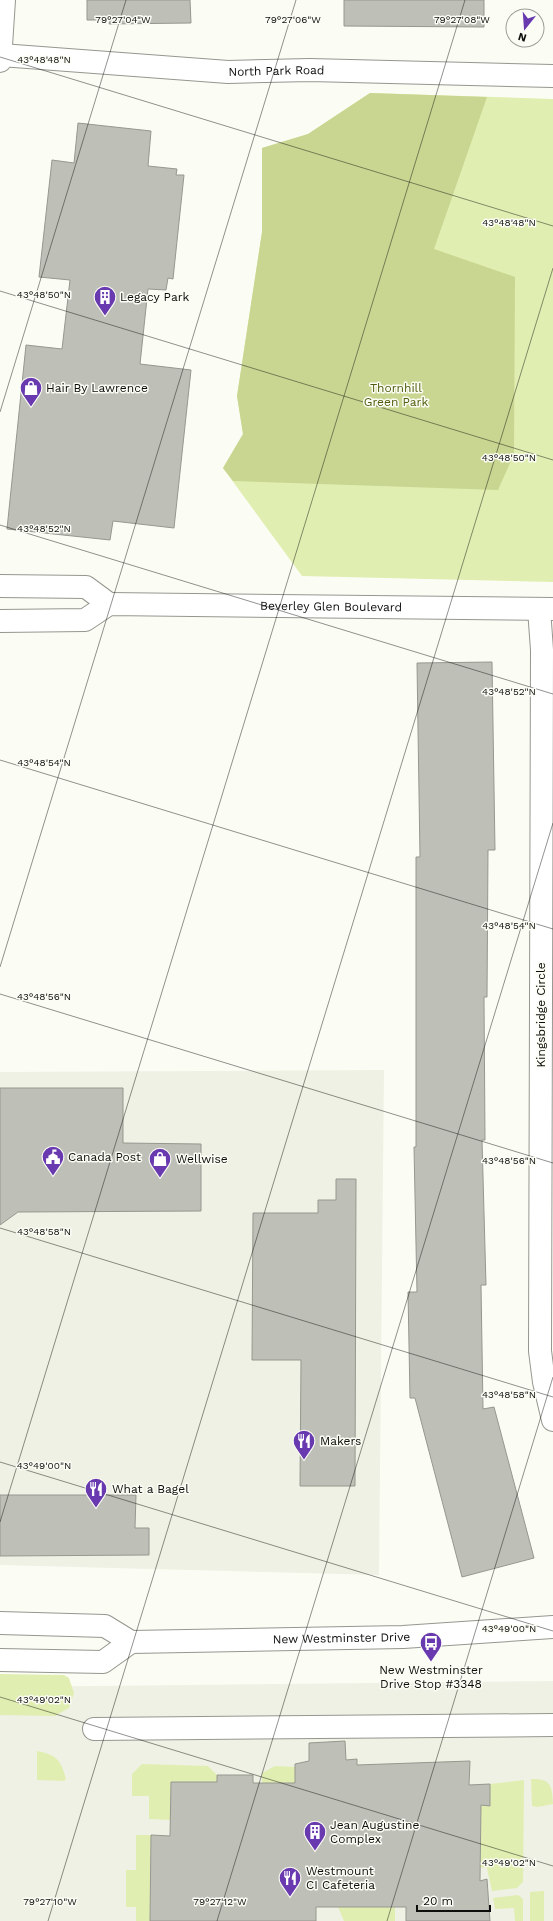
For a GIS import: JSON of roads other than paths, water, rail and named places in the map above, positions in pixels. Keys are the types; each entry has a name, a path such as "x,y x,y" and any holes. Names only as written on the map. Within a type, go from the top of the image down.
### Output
{"street":[{"path":"0,58 4,0"},
{"name":"North Park Road","path":"0,58 228,72 310,70 553,76"},
{"path":"0,586 86,587 109,604 85,620 0,621"},
{"name":"Beverley Glen Boulevard","path":"109,604 464,610 546,609"},
{"name":"Kingsbridge Circle","path":"546,609 542,650 540,1351 544,1382 553,1420"},
{"path":"0,1623 105,1626 131,1642 103,1662 0,1660"},
{"name":"New Westminster Drive","path":"131,1642 403,1637 553,1626"},
{"path":"94,1729 553,1725"}],"place":[{"name":"Legacy Park","path":"105,316"},
{"name":"Hair By Lawrence","path":"31,408"},
{"name":"Canada Post","path":"53,1176"},
{"name":"Wellwise","path":"160,1178"},
{"name":"Makers","path":"304,1460"},
{"name":"What a Bagel","path":"96,1508"},
{"name":"New Westminster Drive Stop #3348","path":"431,1662"},
{"name":"Jean Augustine Complex","path":"315,1852"},
{"name":"Westmount CI Cafeteria","path":"290,1898"}],"park label":[{"name":"Thornhill Green Park","path":"396,395"}]}
